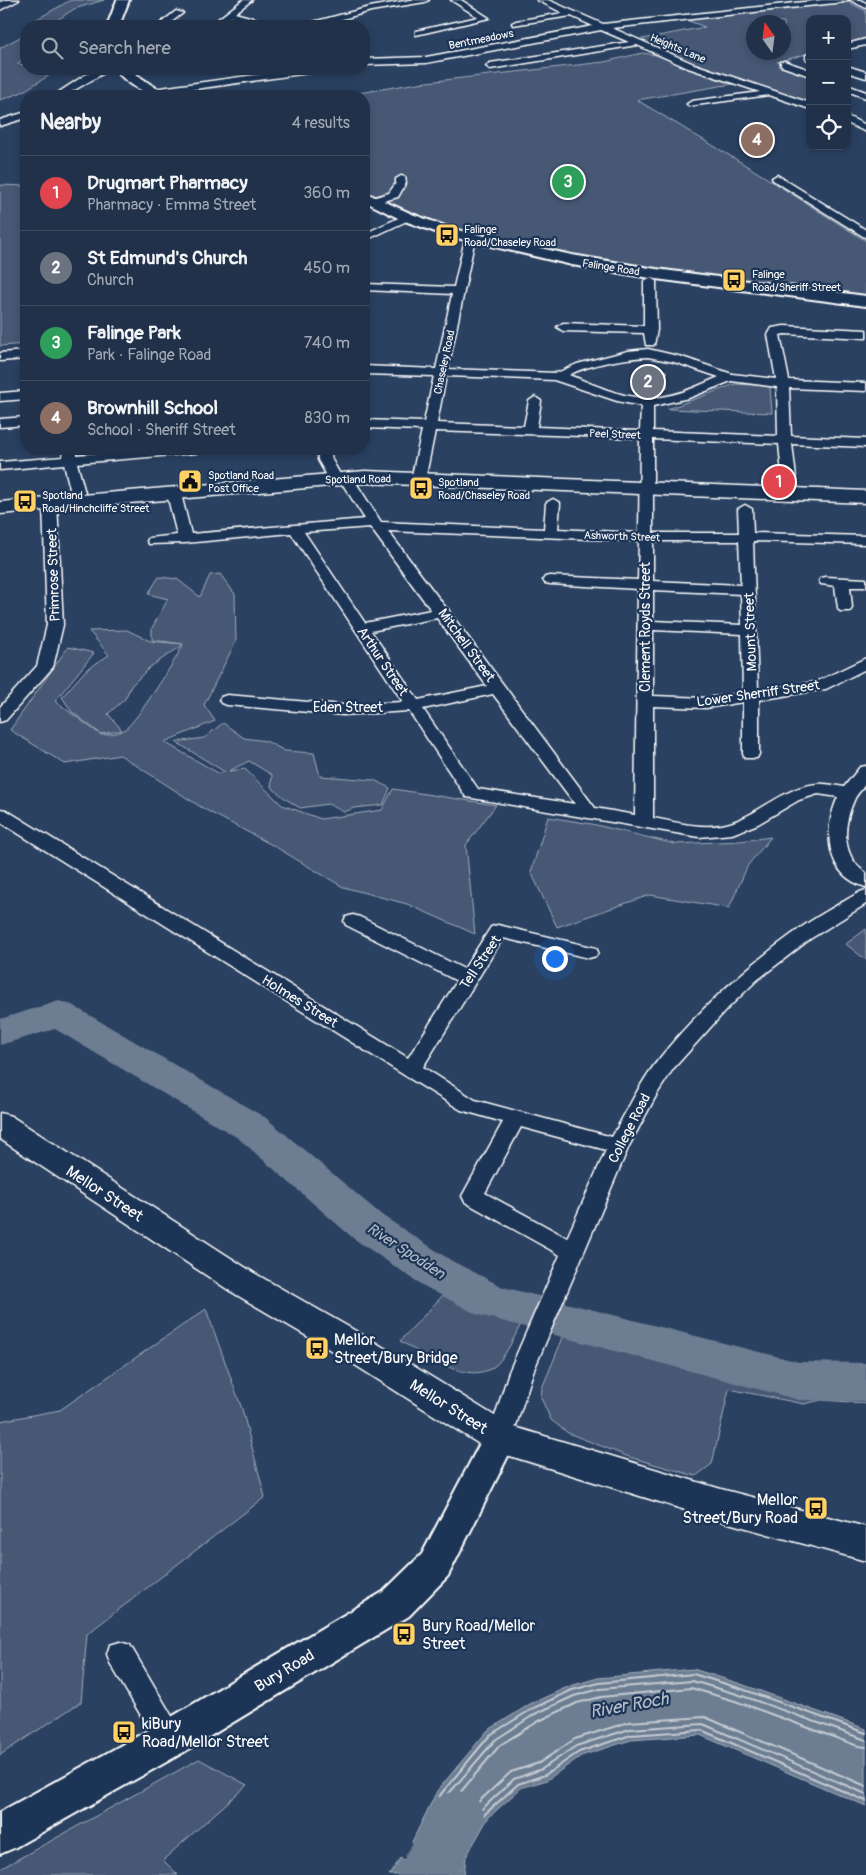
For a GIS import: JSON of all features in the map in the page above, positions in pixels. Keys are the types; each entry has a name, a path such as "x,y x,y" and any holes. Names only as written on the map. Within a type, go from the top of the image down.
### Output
{"main road":[{"path":"115,20 123,0"},
{"path":"129,75 150,90"},
{"name":"Falinge Road","path":"370,200 406,217 449,232 575,261 656,274 866,301"},
{"name":"Spotland Road","path":"0,508 340,478 866,497"},
{"name":"Mellor Street","path":"0,1124 242,1282 356,1348 500,1438 721,1505 866,1544"},
{"name":"Bury Road","path":"0,1834 170,1739 396,1604 435,1565 500,1438"}],"street":[{"path":"1,5 15,0"},
{"path":"221,20 248,0"},
{"path":"332,20 380,7 425,0"},
{"path":"419,32 485,18 455,0"},
{"name":"Heights Lane","path":"541,0 691,66 807,105"},
{"name":"Bentmeadows","path":"370,62 426,60 602,27 844,0"},
{"path":"854,0 866,6"},
{"path":"741,4 754,11"},
{"path":"169,20 179,13"},
{"path":"229,14 250,20"},
{"path":"516,23 571,14"},
{"path":"852,46 866,42"},
{"path":"490,66 637,43"},
{"path":"852,46 866,47"},
{"path":"806,58 784,64 806,72"},
{"path":"851,70 866,75"},
{"path":"67,90 93,75"},
{"path":"182,90 278,75"},
{"path":"851,89 866,95"},
{"path":"692,104 771,93"},
{"path":"0,123 20,117"},
{"path":"851,121 866,129"},
{"path":"777,178 866,235"},
{"path":"370,199 394,196 401,179"},
{"path":"370,235 406,217"},
{"name":"Chaseley Road","path":"418,480 469,243"},
{"path":"649,353 651,330 650,280"},
{"path":"370,287 459,290"},
{"path":"563,327 651,330"},
{"path":"791,494 785,440 783,384 774,335 776,331 866,334"},
{"path":"560,377 565,372 583,366 628,355 649,353 662,355 730,377 783,384 866,387"},
{"path":"0,357 20,355"},
{"path":"370,370 560,377 628,400 647,403 666,400 730,377"},
{"path":"0,397 20,395"},
{"path":"530,431 535,401"},
{"name":"Clement Royds Street","path":"644,822 647,403"},
{"path":"0,423 20,421"},
{"name":"Peel Street","path":"370,424 866,443"},
{"path":"0,466 64,455"},
{"path":"70,455 78,493"},
{"name":"Mitchell Street","path":"325,455 325,460 377,524 590,812"},
{"path":"174,494 185,539"},
{"name":"Primrose Street","path":"0,717 45,667 53,636 55,625 50,503"},
{"path":"551,533 553,503"},
{"name":"Mount Street","path":"745,510 752,697 751,754"},
{"name":"Ashworth Street","path":"154,541 377,524 645,537 866,540"},
{"name":"Arthur Street","path":"295,529 472,793"},
{"path":"550,580 749,590"},
{"path":"826,581 866,583"},
{"path":"842,582 845,608"},
{"path":"362,628 443,612"},
{"path":"645,625 750,630"},
{"name":"Lower Sherriff Street","path":"645,701 706,703 820,686 866,663"},
{"name":"Eden Street","path":"227,700 343,710 414,706 498,688"},
{"path":"866,771 848,793 839,819 837,848 842,860 850,870 866,881"},
{"path":"472,793 699,832 726,830 752,820 793,796 818,789 848,793"},
{"name":"Holmes Street","path":"0,814 468,1105 618,1146"},
{"name":"College Road","path":"500,1438 521,1372 618,1146 639,1106 666,1064 720,1004 750,976 803,935 866,896"},
{"path":"353,921 468,979"},
{"name":"Tell Street","path":"411,1070 498,931 589,952"},
{"path":"515,1118 473,1196 572,1252"},
{"path":"120,1654 170,1739"}],"shaded area":[{"path":"71,0 104,0 74,9 57,20 37,19"},
{"path":"848,2 866,11 866,38 851,42 851,15 806,15 806,54 791,58 791,15 746,15 746,60 784,60 777,62 806,73 806,102 707,69 637,40 705,27 686,20"},
{"path":"20,37 20,62 17,64 20,64 20,75 50,75 25,90 20,90 20,93 0,100 0,48"},
{"path":"642,53 656,55 732,84 637,100 757,172 866,241 866,298 582,259 455,230 370,195 370,91 418,83 604,62"},
{"path":"0,185 20,186 20,344 0,346"},
{"path":"735,384 770,386 772,413 668,409"},
{"path":"220,574 235,594 236,641 204,705 215,721 164,742 218,773 225,772 176,742 204,738 223,723 244,738 266,741 285,751 314,753 320,776 374,780 390,788 383,805 354,808 344,812 328,804 300,808 271,787 272,775 249,761 229,771 245,769 282,805 321,819 382,810 393,789 496,805 466,845 475,934 407,904 343,887 274,846 204,809 120,755 65,764 10,730 68,647 94,653 55,701 101,735 124,730 146,704 183,645 150,667 131,686 125,699 108,714 122,730 101,734 72,712 62,697 86,670 109,655 89,631 127,630 150,641 183,644 152,640 152,628 168,599 148,594 159,577 177,579 200,597 210,575"},
{"path":"548,817 592,824 675,844 740,841 771,837 748,865 729,908 650,895 557,927 531,872"},
{"path":"866,929 866,960 846,944"},
{"path":"446,1292 524,1318 504,1355 496,1365 486,1371 474,1373 461,1371 434,1360 400,1341"},
{"path":"206,1309 242,1409 265,1497 87,1634 81,1702 0,1755 0,1421 60,1410"},
{"path":"564,1335 792,1393 866,1397 866,1403 821,1400 804,1404 729,1389 712,1464 696,1476 629,1457 568,1433 551,1420 541,1398 542,1388"},
{"path":"199,1759 247,1785 163,1860 178,1875 0,1875 0,1869"}],"water":[{"path":"693,1669 741,1684 866,1729 866,1806 700,1735 631,1740 581,1756 547,1780 521,1788 488,1818 466,1857 464,1875 443,1868 412,1842 437,1791 487,1731 530,1704 570,1686 598,1678"},
{"path":"401,1858 426,1875 389,1875"}],"building":[{"path":"644,370 666,371 667,388 644,387"}],"waterway":[{"name":"River Spodden","path":"0,1032 59,1014 252,1128 368,1227 437,1273 492,1302 799,1381 866,1382"},
{"name":"River Roch","path":"426,1875 457,1818"}],"place":[{"name":"Brownhill School","path":"757,140"},
{"name":"Falinge Park","path":"568,182"},
{"name":"Falinge Road/Chaseley Road","path":"447,235"},
{"name":"Falinge Road/Sheriff Street","path":"734,280"},
{"name":"St Edmund's Church","path":"648,382"},
{"name":"Spotland Road Post Office","path":"190,481"},
{"name":"Drugmart Pharmacy","path":"779,482"},
{"name":"Spotland Road/Chaseley Road","path":"421,488"},
{"name":"Spotland Road/Hinchcliffe Street","path":"25,501"},
{"name":"Mellor Street/Bury Bridge","path":"317,1348"},
{"name":"Mellor Street/Bury Road","path":"816,1508"},
{"name":"Bury Road/Mellor Street","path":"404,1634"},
{"name":"kiBury Road/Mellor Street","path":"124,1732"}]}
